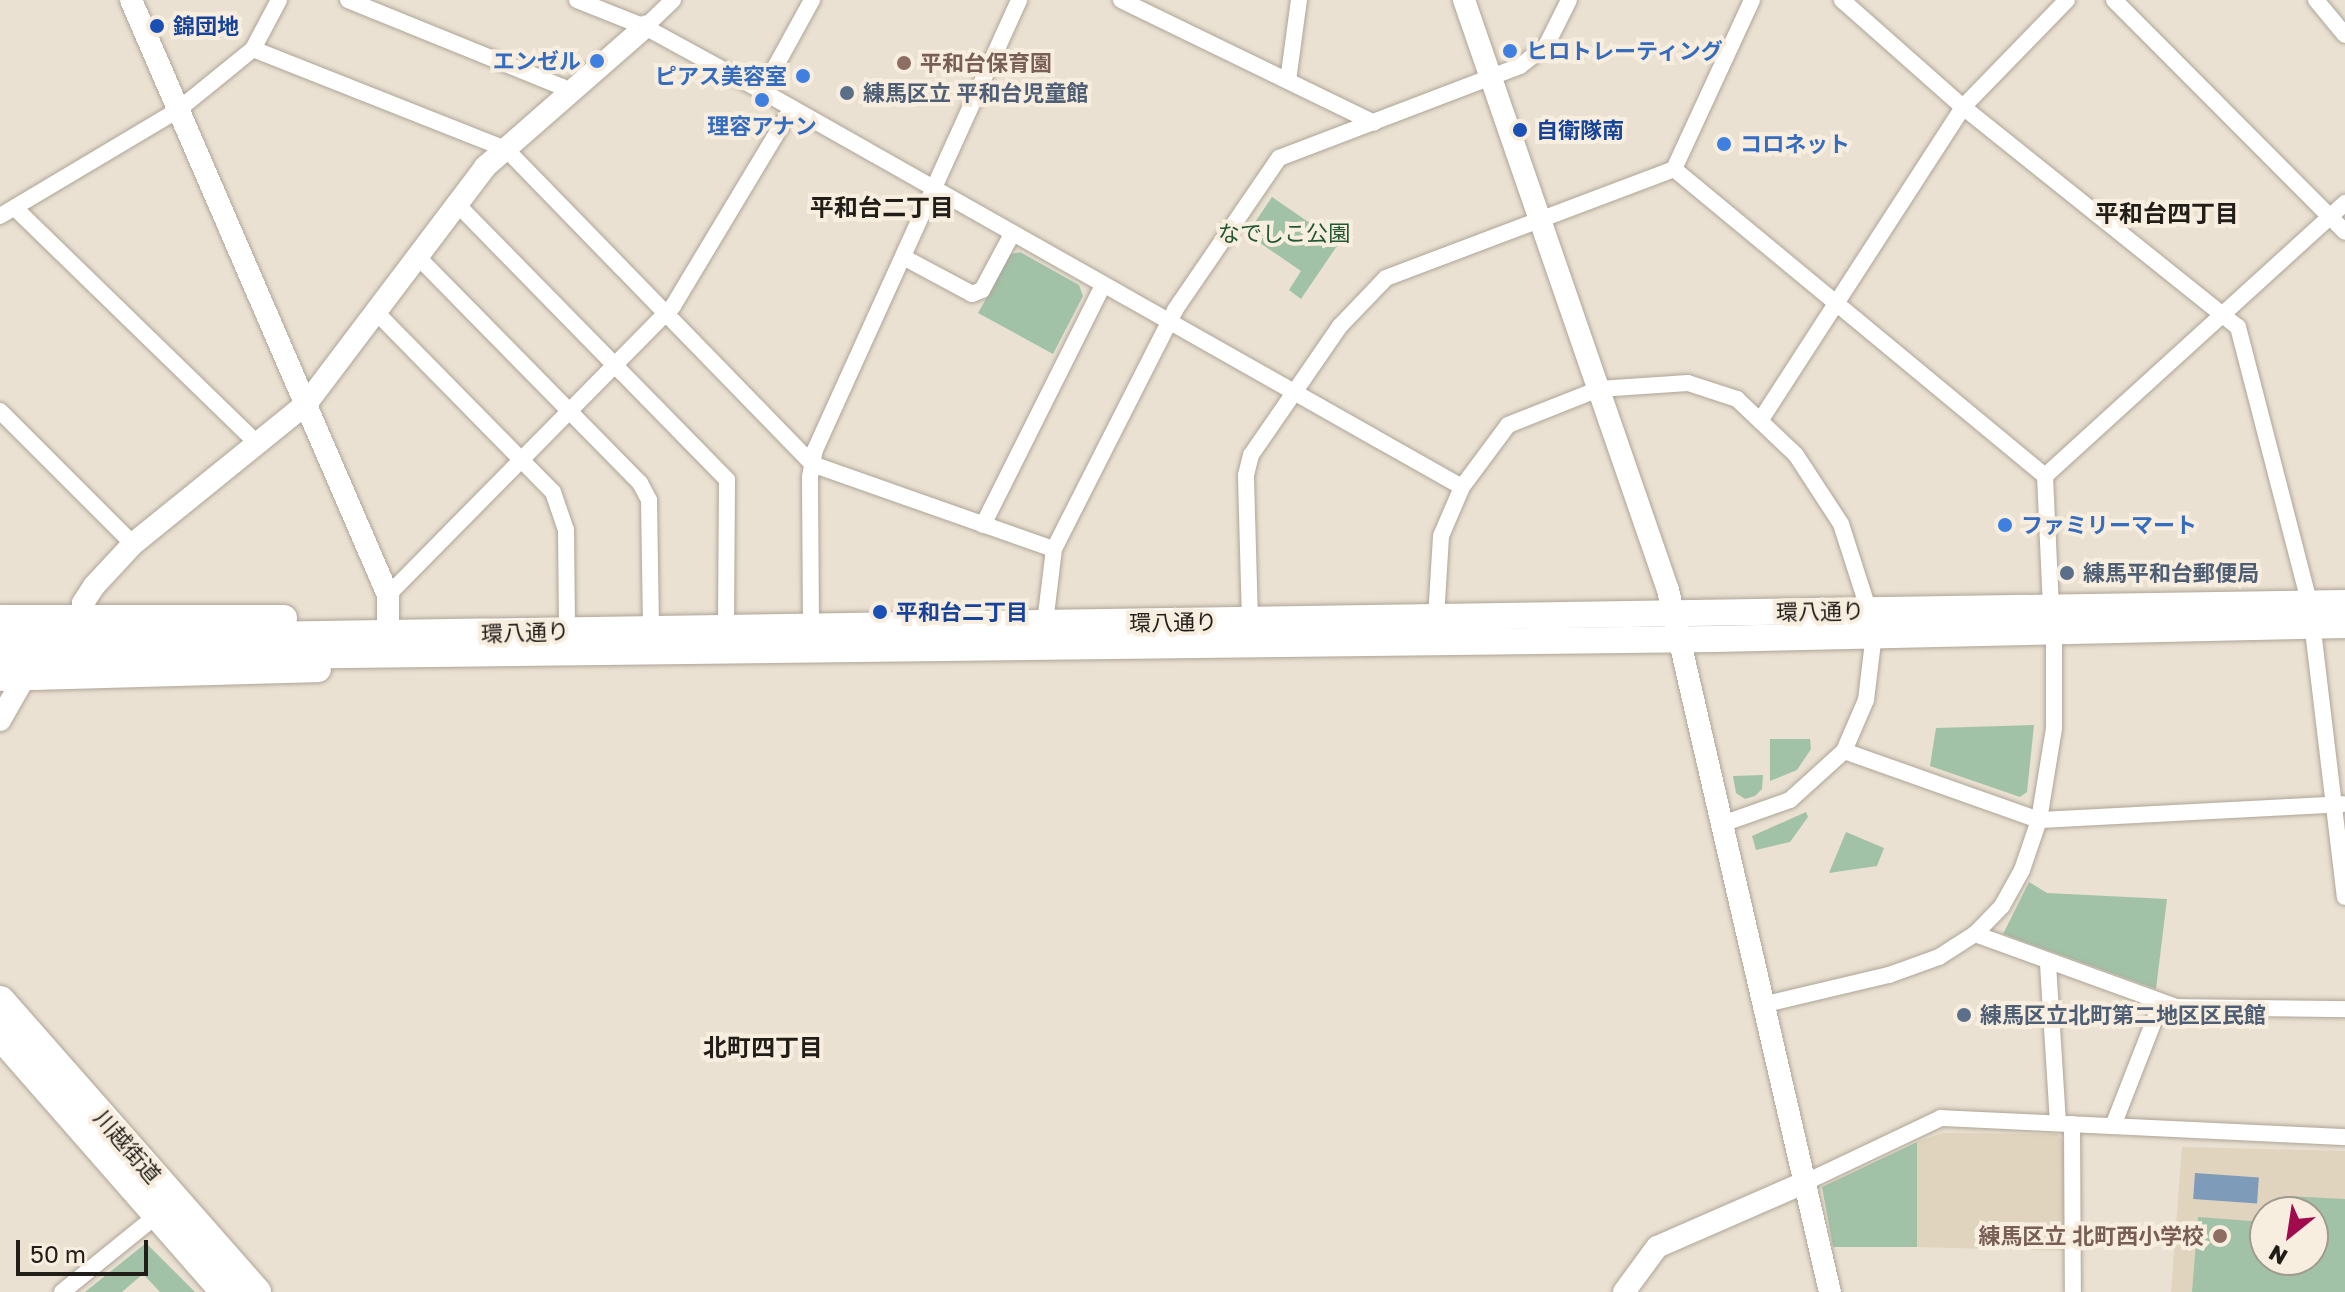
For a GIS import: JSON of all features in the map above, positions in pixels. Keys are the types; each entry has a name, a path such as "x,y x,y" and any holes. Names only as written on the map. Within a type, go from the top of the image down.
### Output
{"highway":[{"name":"川越街道","path":"0,1001 256,1292"},
{"name":"川越街道","path":"0,1034 226,1292"}],"main road":[{"name":"環八通り","path":"2312,616 2345,603"},
{"name":"環八通り","path":"11,659 388,645 1871,622 2312,616 2345,625"},
{"path":"0,618 347,618 388,645"},
{"name":"環八通り","path":"388,645 567,631 811,625 1436,618 1678,627"}],"street":[{"path":"131,0 388,595 388,645"},
{"path":"255,441 7,212 178,110 253,49 279,0"},
{"path":"348,0 562,87 570,95"},
{"path":"577,0 645,27 762,91 1011,236 1462,487"},
{"path":"84,616 83,603 94,586 133,544 255,441 306,404 455,202 506,149 673,0"},
{"path":"762,91 812,0"},
{"path":"811,625 812,464 1019,0"},
{"path":"1121,0 1374,123"},
{"path":"1288,81 1299,0"},
{"path":"1464,0 1678,627 1830,1292"},
{"path":"1045,623 1054,549 1168,323 1279,158 1491,76 1539,53 1569,0"},
{"path":"1250,621 1246,475 1251,455 1340,326 1386,278 1674,169 1752,0"},
{"path":"1842,0 1963,107 2238,327 2312,616 2340,804 2345,897"},
{"path":"1762,418 1963,107 2067,0"},
{"path":"2114,0 2345,232"},
{"path":"2316,0 2345,35"},
{"path":"253,49 506,149 812,464 1054,549"},
{"path":"388,595 665,316 792,108"},
{"path":"1674,169 1838,300 2045,476 2054,728 2039,820 2013,888 1975,934 1914,967 1766,1004"},
{"path":"455,202 727,480 726,627"},
{"path":"2045,476 2345,203"},
{"path":"905,258 972,294 982,290 1011,236"},
{"path":"416,255 640,483 649,500 651,628"},
{"path":"983,525 1102,287"},
{"path":"375,311 553,492 564,517 567,631"},
{"path":"1436,618 1441,536 1462,487 1508,425 1599,389 1697,383 1728,394 1762,418 1834,509 1871,622 1866,700 1844,751 1790,800 1725,823"},
{"path":"0,411 133,544"},
{"path":"0,720 11,659"},
{"path":"1844,751 2039,820 2340,804"},
{"path":"1975,934 2048,964 2161,1003 2345,1009"},
{"path":"2048,964 2065,1124 2073,1292"},
{"path":"2113,1126 2161,1003"},
{"path":"1624,1292 1657,1247 1806,1182 1941,1118 2345,1137"},
{"path":"62,1292 157,1215"}],"shaded area":[{"path":"1942,1133 2057,1134 2064,1141 2065,1251 1917,1247 1917,1142"},
{"name":"練馬区立 北町西小学校","path":"2182,1147 2345,1151 2345,1292 2171,1292"}],"green space":[{"name":"なでしこ公園","path":"1272,197 1339,243 1301,299 1289,290 1301,271 1247,234"},
{"path":"1020,252 1079,285 1083,296 1053,354 978,313 1011,254"},
{"path":"2034,725 2027,792 2020,797 1930,766 1936,728"},
{"path":"1770,739 1810,739 1811,749 1797,770 1770,781"},
{"path":"1763,775 1762,789 1755,796 1745,799 1736,793 1733,776"},
{"path":"1806,812 1808,817 1790,842 1756,850 1752,836"},
{"path":"1846,832 1884,848 1877,866 1829,873"},
{"path":"2029,882 2047,893 2167,899 2156,989 2003,934"},
{"path":"1917,1142 1917,1247 1833,1247 1822,1187"},
{"path":"2329,1198 2345,1199 2345,1292 2192,1292 2198,1217 2249,1221 2249,1276 2329,1276"},
{"path":"146,1243 195,1292 160,1292 143,1274 122,1292 85,1292"}],"water":[{"path":"2195,1173 2259,1177 2258,1196 2249,1196 2249,1203 2193,1199"}],"place":[{"name":"錦団地","path":"157,26"},
{"name":"ヒロトレーティング","path":"1510,51"},
{"name":"エンゼル","path":"597,61"},
{"name":"平和台保育園","path":"904,63"},
{"name":"ピアス美容室","path":"803,76"},
{"name":"練馬区立 平和台児童館","path":"847,93"},
{"name":"理容アナン","path":"762,100"},
{"name":"自衛隊南","path":"1520,130"},
{"name":"コロネット","path":"1724,144"},
{"name":"ファミリーマート","path":"2005,525"},
{"name":"練馬平和台郵便局","path":"2067,573"},
{"name":"平和台二丁目","path":"880,612"},
{"name":"練馬区立北町第二地区区民館","path":"1964,1015"},
{"name":"練馬区立 北町西小学校","path":"2220,1236"}],"district":[{"name":"平和台二丁目","path":"882,207"},
{"name":"平和台四丁目","path":"2167,213"},
{"name":"北町四丁目","path":"763,1047"}]}
